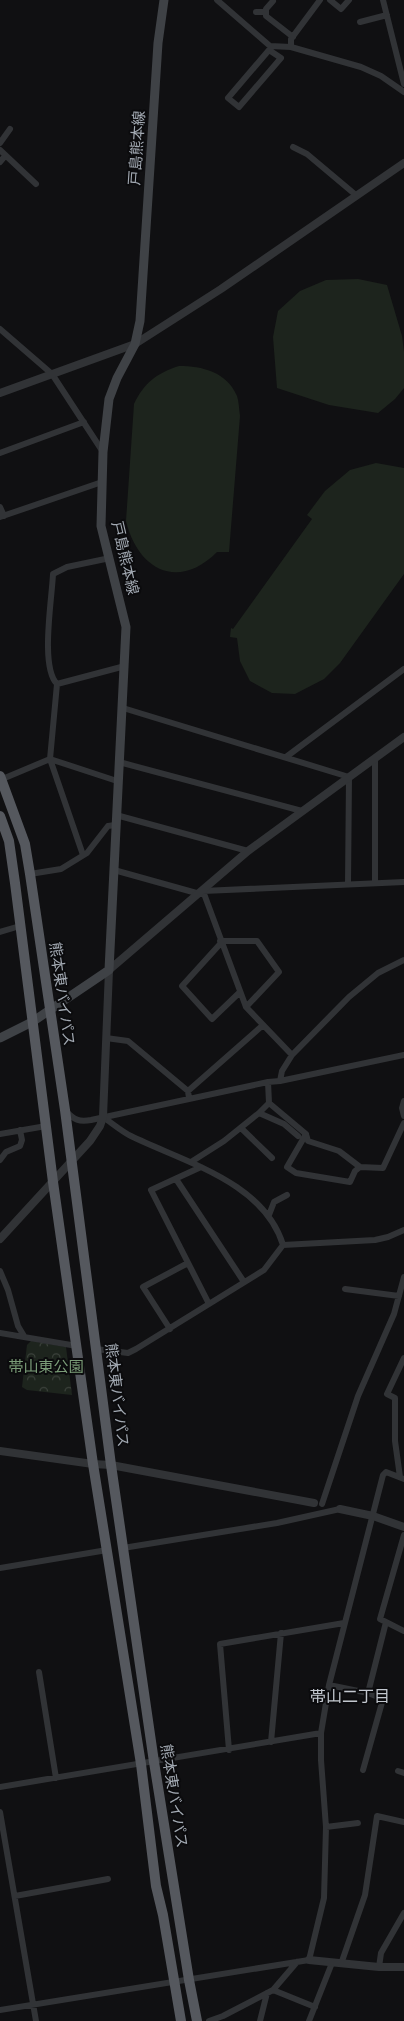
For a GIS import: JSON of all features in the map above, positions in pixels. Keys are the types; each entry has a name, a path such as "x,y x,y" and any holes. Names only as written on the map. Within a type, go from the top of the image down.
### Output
{"highway":[{"name":"熊本東バイパス","path":"1,779 25,844 30,874 65,1110 111,1465 154,1762 188,1980 197,2021"},
{"name":"熊本東バイパス","path":"0,816 9,841 92,1464 141,1764 156,1886 181,2021"}],"main road":[{"name":"戸島熊本線","path":"109,970 126,627 101,526 103,452 109,399 121,370 135,344 140,321 158,44 164,0"},
{"path":"0,1038 50,1011 109,970"}],"street":[{"path":"217,0 270,46 291,47 361,67 381,76 404,92"},
{"path":"291,47 293,36 320,0"},
{"path":"330,0 341,9 349,0"},
{"path":"383,0 404,84"},
{"path":"273,1 266,9 266,16 293,36"},
{"path":"256,12 266,12"},
{"path":"360,22 387,15"},
{"path":"269,50 281,58 239,108 228,98 269,50"},
{"path":"0,144 10,130"},
{"path":"293,148 307,154 357,196"},
{"path":"0,162 3,153 36,184"},
{"path":"0,393 135,344 220,289 404,163"},
{"path":"0,329 52,374 103,452"},
{"path":"0,453 84,422"},
{"path":"0,507 2,517 102,482"},
{"path":"57,684 52,679 47,658 53,574 66,567 110,558"},
{"path":"57,684 125,666"},
{"path":"286,757 404,669"},
{"path":"57,684 50,759 83,855"},
{"path":"123,708 349,777"},
{"path":"0,1239 90,1141 100,1126 103,1117 109,970 248,851 404,738"},
{"path":"375,758 375,883"},
{"path":"1,779 50,759 117,781"},
{"path":"119,762 302,811"},
{"path":"348,884 349,777"},
{"path":"116,815 248,851"},
{"path":"30,874 61,870 83,855 108,826 115,826"},
{"path":"114,870 201,892 404,882"},
{"path":"201,892 246,1007 292,1055"},
{"path":"0,932 20,926"},
{"path":"240,992 212,1019 182,986 221,942 257,941 279,972 246,1007"},
{"path":"280,1081 282,1071 292,1055 342,1004 367,980 393,964 404,960"},
{"path":"188,1091 262,1025"},
{"path":"106,1038 128,1041 188,1091 190,1098"},
{"path":"65,1110 72,1118 81,1121 404,1055"},
{"path":"268,1082 269,1103 306,1134 308,1141 339,1151 360,1167 383,1168 404,1123"},
{"path":"404,1101 402,1108 404,1116"},
{"path":"191,1162 224,1141 269,1103"},
{"path":"259,1113 284,1124 298,1136"},
{"path":"103,1117 130,1136 191,1162 244,1192 269,1215 280,1234 283,1246"},
{"path":"0,1134 46,1126"},
{"path":"241,1128 272,1158"},
{"path":"0,1160 6,1152 20,1146 22,1140 20,1130"},
{"path":"306,1134 286,1167 296,1173 350,1182 355,1171 360,1167"},
{"path":"201,1167 151,1190 209,1304"},
{"path":"176,1180 244,1282"},
{"path":"269,1215 274,1202 287,1195"},
{"path":"96,1349 128,1353 264,1270 283,1246 375,1240 404,1230"},
{"path":"170,1328 143,1287 188,1263"},
{"path":"0,1271 8,1290 16,1321 24,1336"},
{"path":"318,1504 358,1396 394,1314 404,1277"},
{"path":"345,1290 399,1296"},
{"path":"0,1332 77,1346"},
{"path":"402,1478 395,1441 395,1398 387,1394 404,1358"},
{"path":"0,1451 111,1465 340,1508 404,1526"},
{"path":"309,1960 324,1898 326,1827 321,1733 329,1685 383,1475 386,1472 402,1478"},
{"path":"123,1548 277,1523 340,1508"},
{"path":"404,1535 380,1618 404,1630"},
{"path":"0,1568 107,1550"},
{"path":"368,1693 386,1622"},
{"path":"229,1750 220,1644 344,1623"},
{"path":"271,1742 281,1633"},
{"path":"39,1672 56,1778"},
{"path":"329,1685 383,1698 363,1770"},
{"path":"0,1787 229,1750 321,1733"},
{"path":"0,1812 36,2021"},
{"path":"341,1964 365,1895 377,1816 404,1822"},
{"path":"326,1827 358,1823"},
{"path":"14,1896 108,1879"},
{"path":"379,1967 381,1953 404,1913"},
{"path":"0,2010 309,1960 379,1967 404,1967"},
{"path":"260,2021 270,1992 296,1962"},
{"path":"309,2021 332,1963"},
{"path":"209,2021 270,1992 315,2007"}],"green space":[{"path":"358,279 387,285 402,336 404,388 395,399 378,413 329,405 277,388 273,337 278,311 300,291 326,280"},
{"path":"179,366 205,369 227,381 237,396 240,416 229,552 217,552 202,564 188,570 174,572 161,570 150,563 140,552 132,538 126,521 134,404 142,390 152,380 164,372"},
{"path":"376,463 404,468 404,574 340,663 324,679 295,694 272,693 250,681 240,661 237,638 230,637 231,628 233,629 312,519 307,515 325,491 350,470"},
{"name":"帯山東公園","path":"31,1341 66,1347 72,1395 27,1390 22,1387 27,1345"}],"district":[{"name":"帯山二丁目","path":"350,1696"}]}
